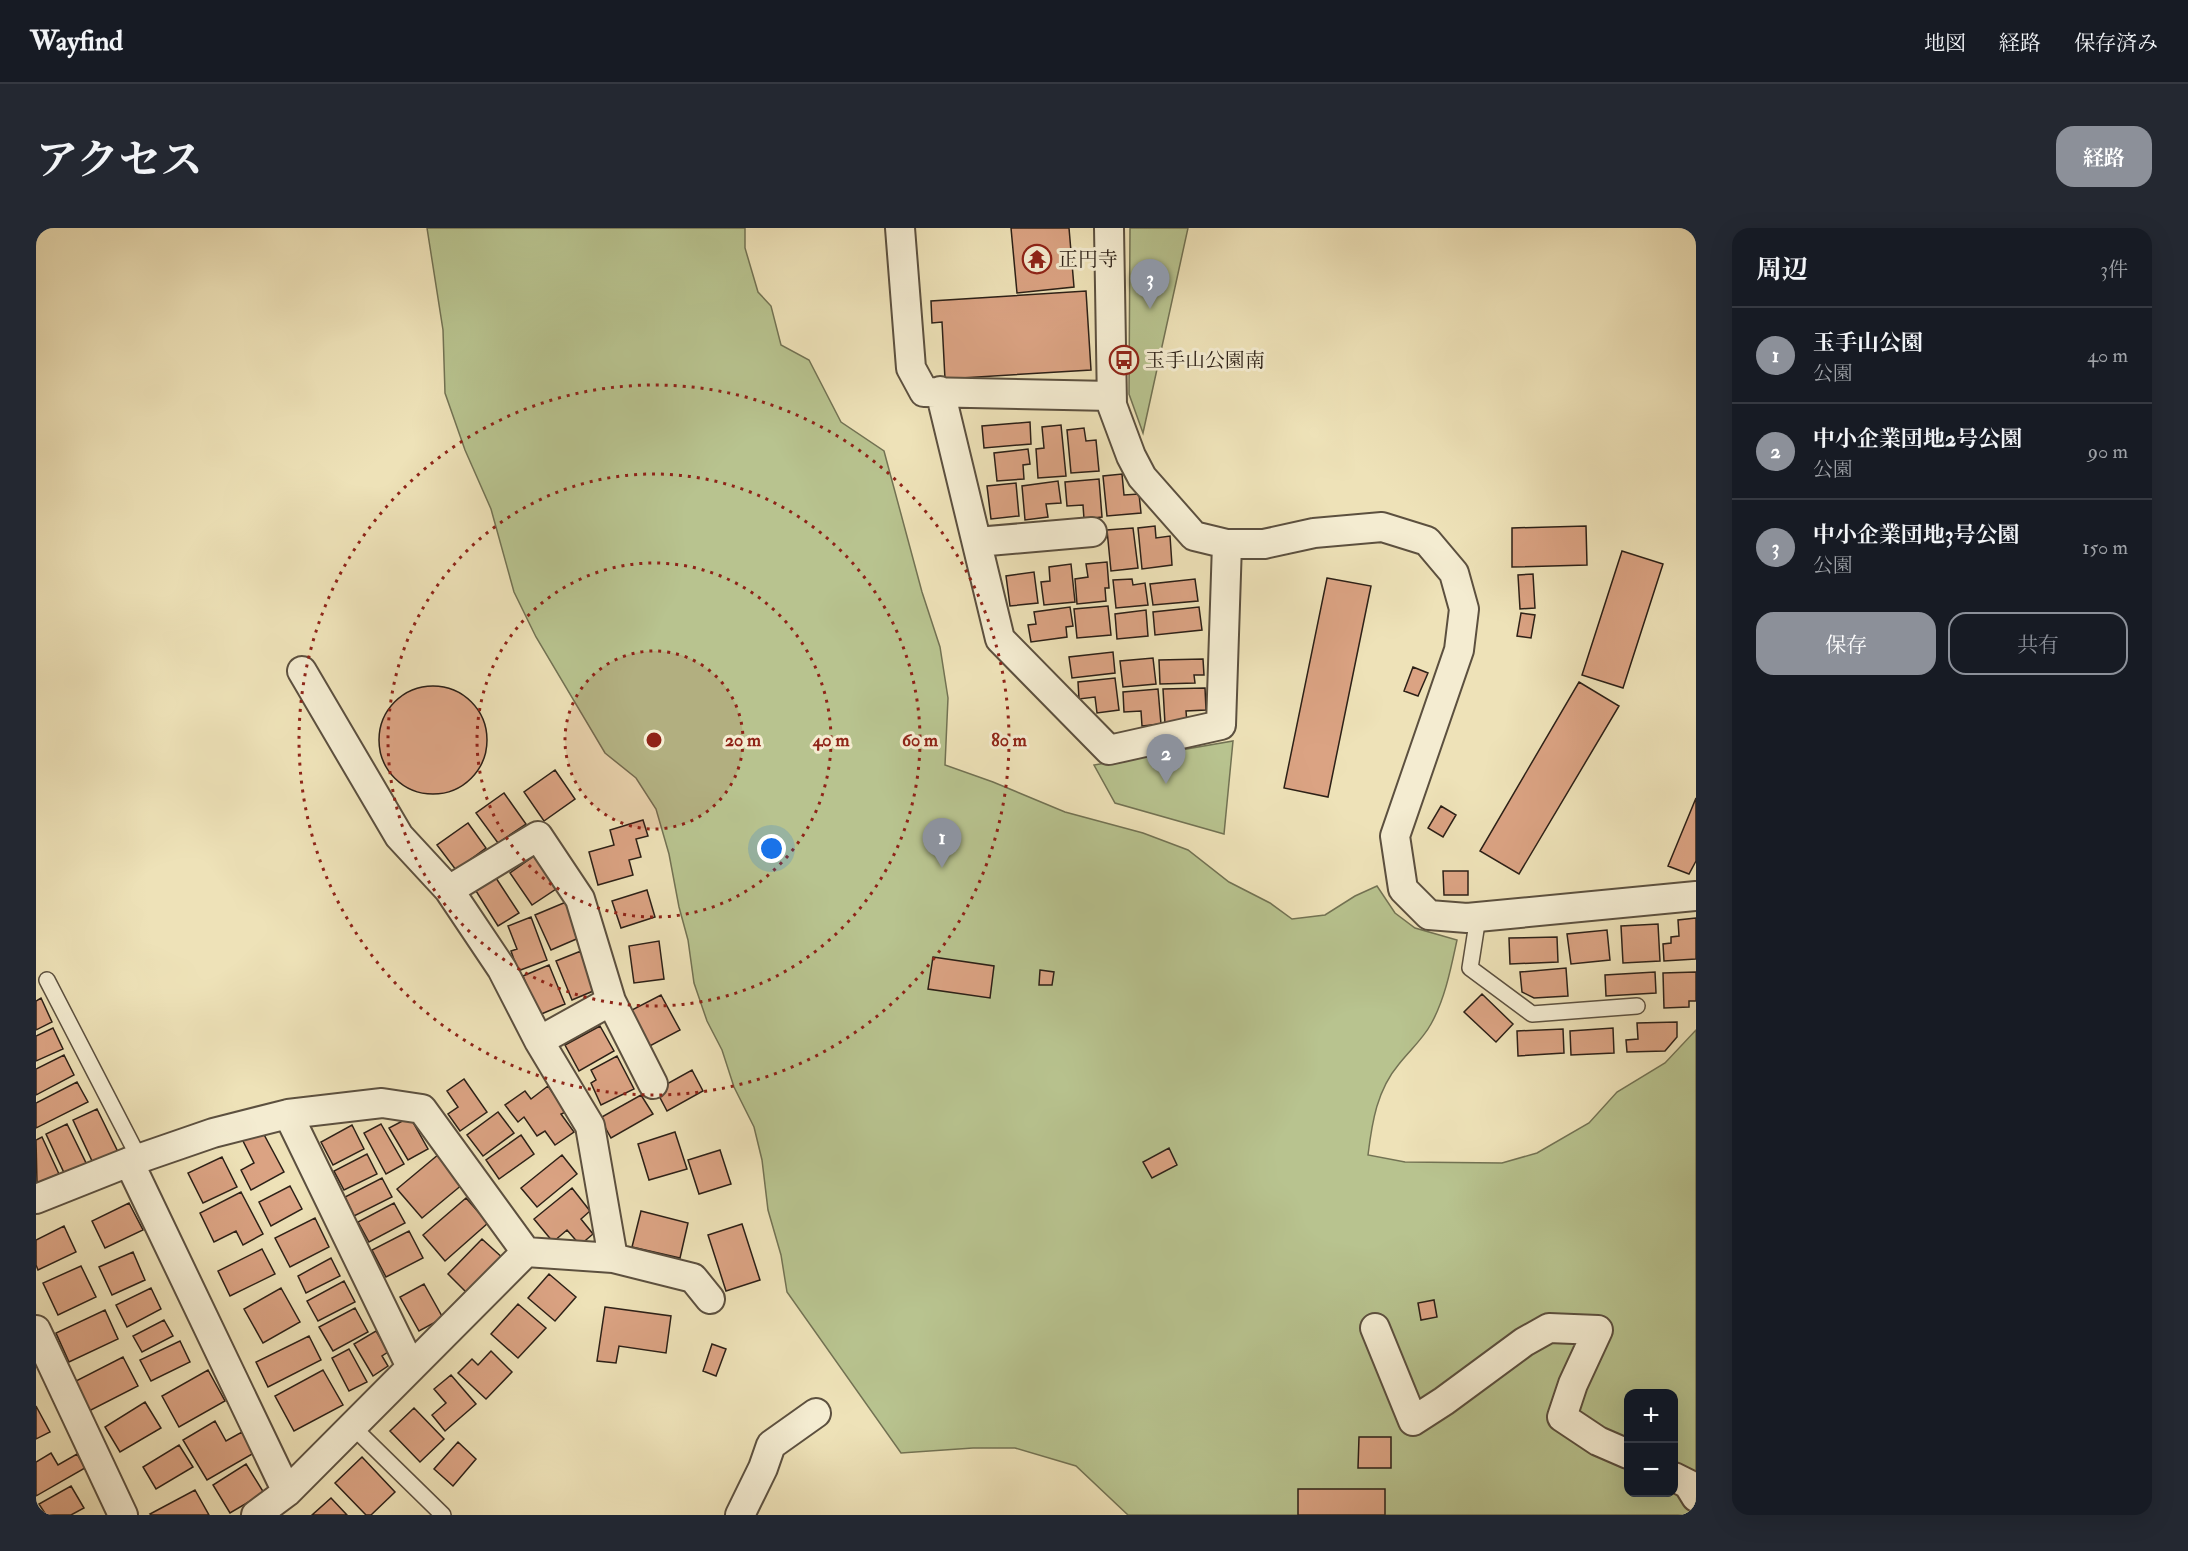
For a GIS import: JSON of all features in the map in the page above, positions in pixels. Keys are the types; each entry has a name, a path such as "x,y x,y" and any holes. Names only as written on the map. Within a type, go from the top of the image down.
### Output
{"street":[{"path":"900,228 911,368 924,392 1111,396"},
{"path":"1108,228 1112,405 1131,456 1142,477 1194,536 1227,544 1264,544 1314,533 1382,527 1427,541 1454,573 1464,609 1459,650 1395,836 1403,889 1429,915 1478,917 1696,896"},
{"path":"940,391 1000,639 1109,750 1221,725 1227,544"},
{"path":"977,542 1092,532"},
{"path":"302,671 399,836 449,890 502,969 539,1041 590,1126 613,1258"},
{"path":"449,890 538,836 580,898 611,1001 653,1084"},
{"path":"539,1041 611,1001"},
{"path":"36,1199 134,1160 213,1133 288,1113 382,1103 422,1109 526,1252"},
{"path":"288,1113 411,1368"},
{"path":"134,1160 287,1492"},
{"path":"256,1515 287,1492 526,1252 613,1258 693,1278 710,1299"},
{"path":"1376,1328 1413,1421 1524,1342 1549,1328 1598,1330 1573,1384 1562,1418 1598,1441 1624,1452"},
{"path":"36,1330 123,1515"},
{"path":"740,1515 763,1468 771,1445 816,1413"},
{"path":"1678,1479 1688,1484 1696,1497"}],"lane":[{"path":"1478,917 1470,968 1532,1014 1637,1006"},
{"path":"47,980 134,1160"},
{"path":"352,1426 443,1515"}],"green space":[{"path":"427,228 745,228 745,248 758,292 771,306 781,345 809,360 841,422 884,451 922,592 940,647 948,698 945,765 1065,812 1143,833 1188,850 1229,882 1270,903 1292,919 1325,915 1355,896 1377,886 1395,913 1415,928 1457,940 1447,983 1436,1014 1424,1035 1385,1085 1374,1119 1368,1155 1405,1162 1502,1163 1537,1153 1589,1123 1617,1092 1665,1063 1696,1030 1696,1515 1128,1515 1076,1466 1015,1448 973,1448 901,1453 787,1292 781,1255 768,1210 762,1160 754,1127 734,1087 722,1050 707,1021 694,983 688,940 669,854 656,809 636,778 605,753 536,637 514,592 491,509 465,450 445,393 443,330"},
{"path":"1130,228 1188,228 1143,433 1129,394"},
{"path":"1233,741 1224,834 1115,803 1094,765"}],"building":[{"path":"1011,228 1069,228 1074,287 1017,293"},
{"path":"1086,291 1091,370 945,379 942,322 932,323 931,301"},
{"path":"1030,422 1031,444 984,448 982,426"},
{"path":"1061,425 1066,476 1038,478 1036,449 1044,448 1042,427"},
{"path":"1084,428 1086,441 1096,440 1099,471 1071,473 1067,430"},
{"path":"1028,449 1030,464 1023,465 1024,479 997,481 994,453"},
{"path":"1122,474 1124,495 1139,494 1141,513 1107,516 1103,476"},
{"path":"1099,479 1102,517 1084,519 1083,505 1067,506 1065,482"},
{"path":"1058,481 1061,503 1046,504 1048,517 1025,520 1022,486"},
{"path":"1016,483 1019,516 991,519 987,486"},
{"path":"1155,526 1156,538 1170,536 1172,565 1142,569 1138,528"},
{"path":"1586,526 1587,565 1512,567 1512,528"},
{"path":"1133,528 1138,568 1111,571 1107,530"},
{"path":"1622,551 1663,564 1623,688 1582,675"},
{"path":"1107,562 1109,588 1105,588 1106,601 1077,604 1075,579 1088,577 1086,564"},
{"path":"1071,564 1075,602 1044,605 1041,582 1050,581 1049,567"},
{"path":"1034,572 1038,603 1010,606 1006,576"},
{"path":"1533,574 1535,608 1520,609 1518,575"},
{"path":"1327,578 1371,586 1328,797 1284,788"},
{"path":"1132,579 1133,585 1145,583 1148,605 1116,608 1113,580"},
{"path":"1195,579 1198,601 1153,605 1150,584"},
{"path":"1108,606 1111,635 1077,638 1074,609"},
{"path":"1070,607 1073,626 1066,627 1067,637 1031,642 1028,625 1036,624 1034,612"},
{"path":"1199,607 1202,630 1155,635 1153,612"},
{"path":"1146,610 1148,636 1117,639 1115,614"},
{"path":"1521,613 1535,615 1531,638 1517,636"},
{"path":"1113,652 1115,673 1072,678 1069,657"},
{"path":"1153,658 1156,684 1123,687 1120,661"},
{"path":"1203,659 1204,675 1194,675 1195,683 1160,684 1159,660"},
{"path":"1413,667 1428,673 1418,696 1404,691"},
{"path":"1115,678 1119,710 1097,713 1095,697 1079,699 1078,682"},
{"path":"1579,682 1619,706 1519,874 1480,851"},
{"path":"433,686 454,690 471,702 483,719 487,740 483,761 471,778 454,790 433,794 412,790 395,778 383,761 379,740 383,719 395,702 412,690"},
{"path":"1205,688 1206,710 1186,711 1187,723 1165,724 1163,689"},
{"path":"1158,689 1161,724 1142,726 1141,711 1124,712 1123,692"},
{"path":"555,770 575,799 544,821 524,792"},
{"path":"504,793 526,824 498,843 476,813"},
{"path":"1696,798 1696,861 1689,874 1668,866"},
{"path":"1441,806 1456,815 1443,837 1428,828"},
{"path":"643,820 648,836 636,839 641,857 629,860 633,875 598,885 589,852 614,845 610,830"},
{"path":"468,823 486,848 456,870 437,845"},
{"path":"534,856 556,889 532,905 510,873"},
{"path":"1443,871 1468,871 1468,895 1444,895"},
{"path":"496,878 519,913 498,926 476,891"},
{"path":"647,890 655,917 621,928 612,901"},
{"path":"566,902 581,937 551,950 535,915"},
{"path":"531,917 547,960 518,971 511,951 517,949 508,926"},
{"path":"1696,918 1696,959 1664,961 1663,944 1671,943 1671,937 1679,936 1678,920"},
{"path":"1658,924 1660,961 1623,963 1621,926"},
{"path":"1607,930 1610,960 1571,964 1567,934"},
{"path":"1557,937 1558,962 1510,964 1509,938"},
{"path":"659,941 664,979 634,983 629,946"},
{"path":"581,951 598,989 572,1000 556,961"},
{"path":"933,957 994,966 990,998 928,989"},
{"path":"549,965 565,1004 539,1015 523,976"},
{"path":"1566,968 1568,996 1534,998 1522,992 1520,972"},
{"path":"1040,970 1054,972 1052,985 1039,985"},
{"path":"1655,972 1656,993 1606,996 1605,975"},
{"path":"1696,972 1696,1001 1689,1001 1689,1007 1664,1008 1663,973"},
{"path":"1482,994 1513,1024 1496,1042 1464,1012"},
{"path":"661,995 680,1030 646,1048 628,1012"},
{"path":"41,998 52,1022 36,1030 36,1001"},
{"path":"1677,1022 1677,1037 1665,1051 1627,1052 1626,1040 1638,1039 1637,1023"},
{"path":"600,1026 614,1051 579,1071 565,1045"},
{"path":"53,1028 63,1049 36,1061 36,1036"},
{"path":"1613,1028 1614,1053 1571,1055 1570,1031"},
{"path":"1563,1029 1564,1053 1518,1056 1517,1031"},
{"path":"64,1055 74,1075 36,1095 36,1069"},
{"path":"617,1056 634,1089 601,1105 591,1083 596,1080 591,1070"},
{"path":"692,1070 703,1091 667,1111 656,1090"},
{"path":"464,1079 487,1112 460,1131 448,1114 458,1107 447,1091"},
{"path":"77,1082 88,1102 36,1128 36,1103"},
{"path":"548,1086 566,1112 561,1114 574,1132 555,1145 545,1131 537,1136 524,1117 518,1122 505,1105 525,1091 531,1099"},
{"path":"641,1095 653,1114 611,1138 600,1118"},
{"path":"97,1109 118,1152 93,1163 73,1120"},
{"path":"498,1112 514,1133 483,1156 467,1135"},
{"path":"410,1117 428,1149 408,1160 389,1128"},
{"path":"67,1124 88,1167 66,1177 46,1134"},
{"path":"381,1124 404,1164 386,1174 364,1133"},
{"path":"352,1125 364,1149 333,1165 321,1142"},
{"path":"261,1129 284,1172 251,1190 241,1170 254,1163 242,1139"},
{"path":"675,1132 687,1169 649,1180 638,1144"},
{"path":"521,1135 534,1154 499,1179 486,1160"},
{"path":"42,1137 59,1174 37,1183 36,1140"},
{"path":"1169,1148 1177,1165 1152,1178 1143,1162"},
{"path":"720,1150 731,1184 699,1194 688,1160"},
{"path":"367,1154 377,1174 344,1190 334,1171"},
{"path":"439,1154 463,1184 422,1218 397,1189"},
{"path":"562,1155 577,1174 537,1207 521,1188"},
{"path":"222,1157 237,1187 203,1203 188,1173"},
{"path":"382,1178 392,1197 354,1216 345,1197"},
{"path":"290,1186 302,1209 271,1226 259,1202"},
{"path":"572,1188 590,1211 581,1219 593,1234 580,1245 567,1230 553,1242 534,1219"},
{"path":"241,1192 263,1234 243,1245 236,1231 214,1242 200,1213"},
{"path":"466,1198 488,1223 445,1261 423,1235"},
{"path":"129,1203 143,1230 105,1248 92,1221"},
{"path":"394,1203 405,1223 369,1242 358,1222"},
{"path":"641,1211 688,1223 680,1258 632,1247"},
{"path":"315,1218 329,1247 290,1267 275,1238"},
{"path":"742,1224 760,1280 726,1291 708,1235"},
{"path":"64,1226 76,1252 38,1270 36,1240"},
{"path":"409,1231 423,1258 386,1277 372,1250"},
{"path":"482,1239 505,1260 470,1296 448,1274"},
{"path":"262,1249 275,1274 230,1296 218,1271"},
{"path":"133,1252 145,1280 112,1295 99,1267"},
{"path":"331,1258 340,1276 306,1293 298,1276"},
{"path":"81,1266 96,1297 58,1315 43,1283"},
{"path":"549,1274 576,1297 555,1321 528,1298"},
{"path":"344,1281 355,1302 318,1321 307,1301"},
{"path":"424,1284 443,1318 419,1331 400,1297"},
{"path":"151,1288 161,1309 127,1327 116,1305"},
{"path":"281,1288 300,1322 263,1343 244,1309"},
{"path":"1434,1300 1437,1317 1421,1320 1418,1303"},
{"path":"518,1304 546,1328 518,1358 491,1334"},
{"path":"605,1307 671,1316 666,1353 619,1346 616,1363 597,1361"},
{"path":"355,1308 368,1332 333,1351 319,1327"},
{"path":"105,1310 118,1339 69,1362 56,1333"},
{"path":"164,1320 173,1336 142,1352 133,1336"},
{"path":"376,1331 388,1352 382,1356 388,1366 373,1376 354,1344"},
{"path":"309,1336 321,1360 268,1387 256,1362"},
{"path":"180,1341 190,1362 151,1381 140,1360"},
{"path":"712,1344 726,1349 716,1376 703,1371"},
{"path":"349,1349 367,1382 349,1391 332,1358"},
{"path":"491,1351 512,1372 486,1399 458,1373 472,1359 478,1365"},
{"path":"123,1357 138,1386 89,1411 74,1382"},
{"path":"208,1370 225,1401 179,1427 162,1396"},
{"path":"323,1370 343,1405 294,1431 275,1396"},
{"path":"451,1375 476,1404 445,1431 432,1415 446,1403 434,1389"},
{"path":"145,1402 161,1428 120,1452 105,1427"},
{"path":"36,1406 50,1432 36,1439"},
{"path":"414,1408 444,1439 420,1462 390,1431"},
{"path":"215,1421 226,1441 242,1432 254,1453 207,1480 183,1440"},
{"path":"1359,1437 1391,1437 1391,1468 1358,1468"},
{"path":"458,1442 476,1459 453,1486 434,1469"},
{"path":"179,1445 193,1467 156,1489 143,1467"},
{"path":"51,1453 58,1465 77,1454 85,1468 36,1496 36,1462"},
{"path":"362,1457 395,1492 371,1515 366,1515 335,1483"},
{"path":"246,1464 264,1493 230,1513 213,1485"},
{"path":"71,1486 84,1508 71,1515 46,1515 39,1504"},
{"path":"1298,1489 1385,1489 1385,1515 1298,1515"},
{"path":"195,1490 209,1515 150,1514"},
{"path":"331,1498 347,1515 312,1515"}],"place":[{"name":"正円寺","path":"1037,259"},
{"name":"中小企業団地3号公園","path":"1150,309"},
{"name":"玉手山公園南","path":"1124,360"},
{"name":"中小企業団地2号公園","path":"1166,784"},
{"name":"玉手山公園","path":"942,868"}]}
